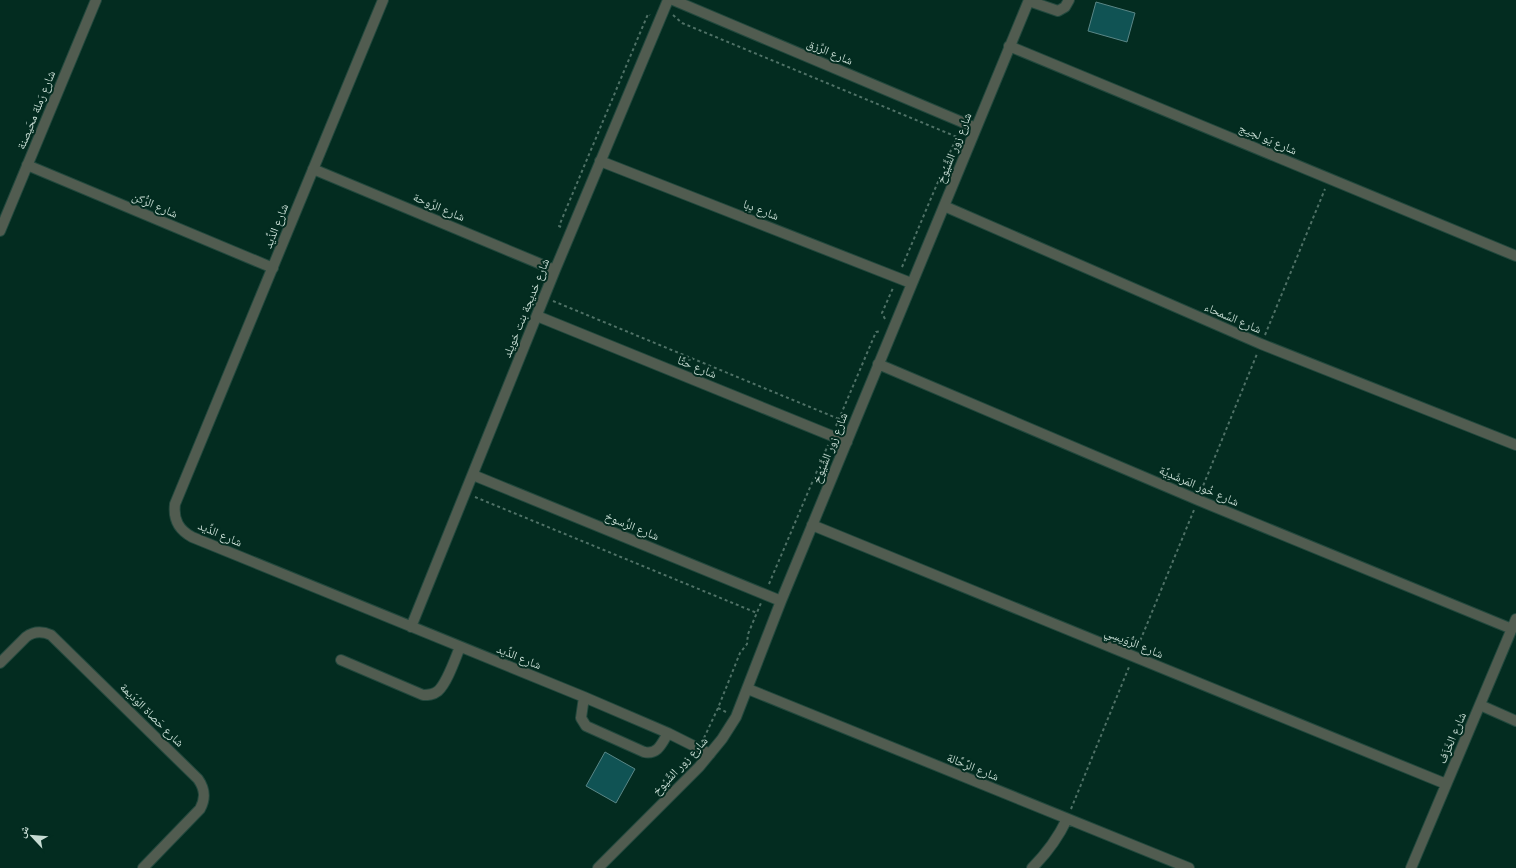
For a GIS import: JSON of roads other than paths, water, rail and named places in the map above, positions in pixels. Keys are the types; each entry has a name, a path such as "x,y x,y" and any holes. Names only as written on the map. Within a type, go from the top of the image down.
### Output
{"street":[{"name":"شارع رَملة محَيصنة","path":"0,231 96,0"},
{"name":"شارع الذِّيد","path":"383,0 175,504 174,512 176,520 180,528 192,537 668,733 710,754"},
{"name":"شارع خديجة بنت خويلد","path":"412,627 555,270 668,0"},
{"name":"شارع الرِّزق","path":"673,0 976,128"},
{"path":"1029,1 1058,11 1065,7 1069,0"},
{"name":"شارع زور الشِّيُوخ","path":"598,868 699,767 722,739 736,717 781,601 911,283 1029,1"},
{"name":"شارع يَو لجيج","path":"1010,46 1516,256"},
{"name":"شارع دِبا","path":"600,162 911,283"},
{"name":"شارع الرُّكن","path":"27,165 273,268"},
{"name":"شارع الرَّوحة","path":"313,168 555,270"},
{"name":"شارع السَّمحاء","path":"944,206 1261,344 1516,445"},
{"name":"شارع حَتَّا","path":"537,316 847,442"},
{"name":"شارع خُور المَرشَدِيَّة","path":"878,364 1198,500 1512,629"},
{"name":"شارع الرُّسوخ","path":"473,475 781,601"},
{"name":"شارع الرُّوَيسِي","path":"812,525 1446,784"},
{"name":"شارع الخَزَف","path":"1415,867 1446,784 1516,619"},
{"name":"شارع حَصاة الوُدَيمة","path":"0,663 30,634 41,632 51,635 202,784 204,797 200,809 143,868"},
{"path":"341,660 423,695 428,695 437,692 443,684 460,647"},
{"name":"شارع الرَّحَّالة","path":"748,689 1189,868"},
{"path":"584,698 581,718 586,726 644,752 652,753 660,747 668,733"},
{"path":"1480,705 1516,721"},
{"path":"1032,868 1052,845 1067,819"}]}
